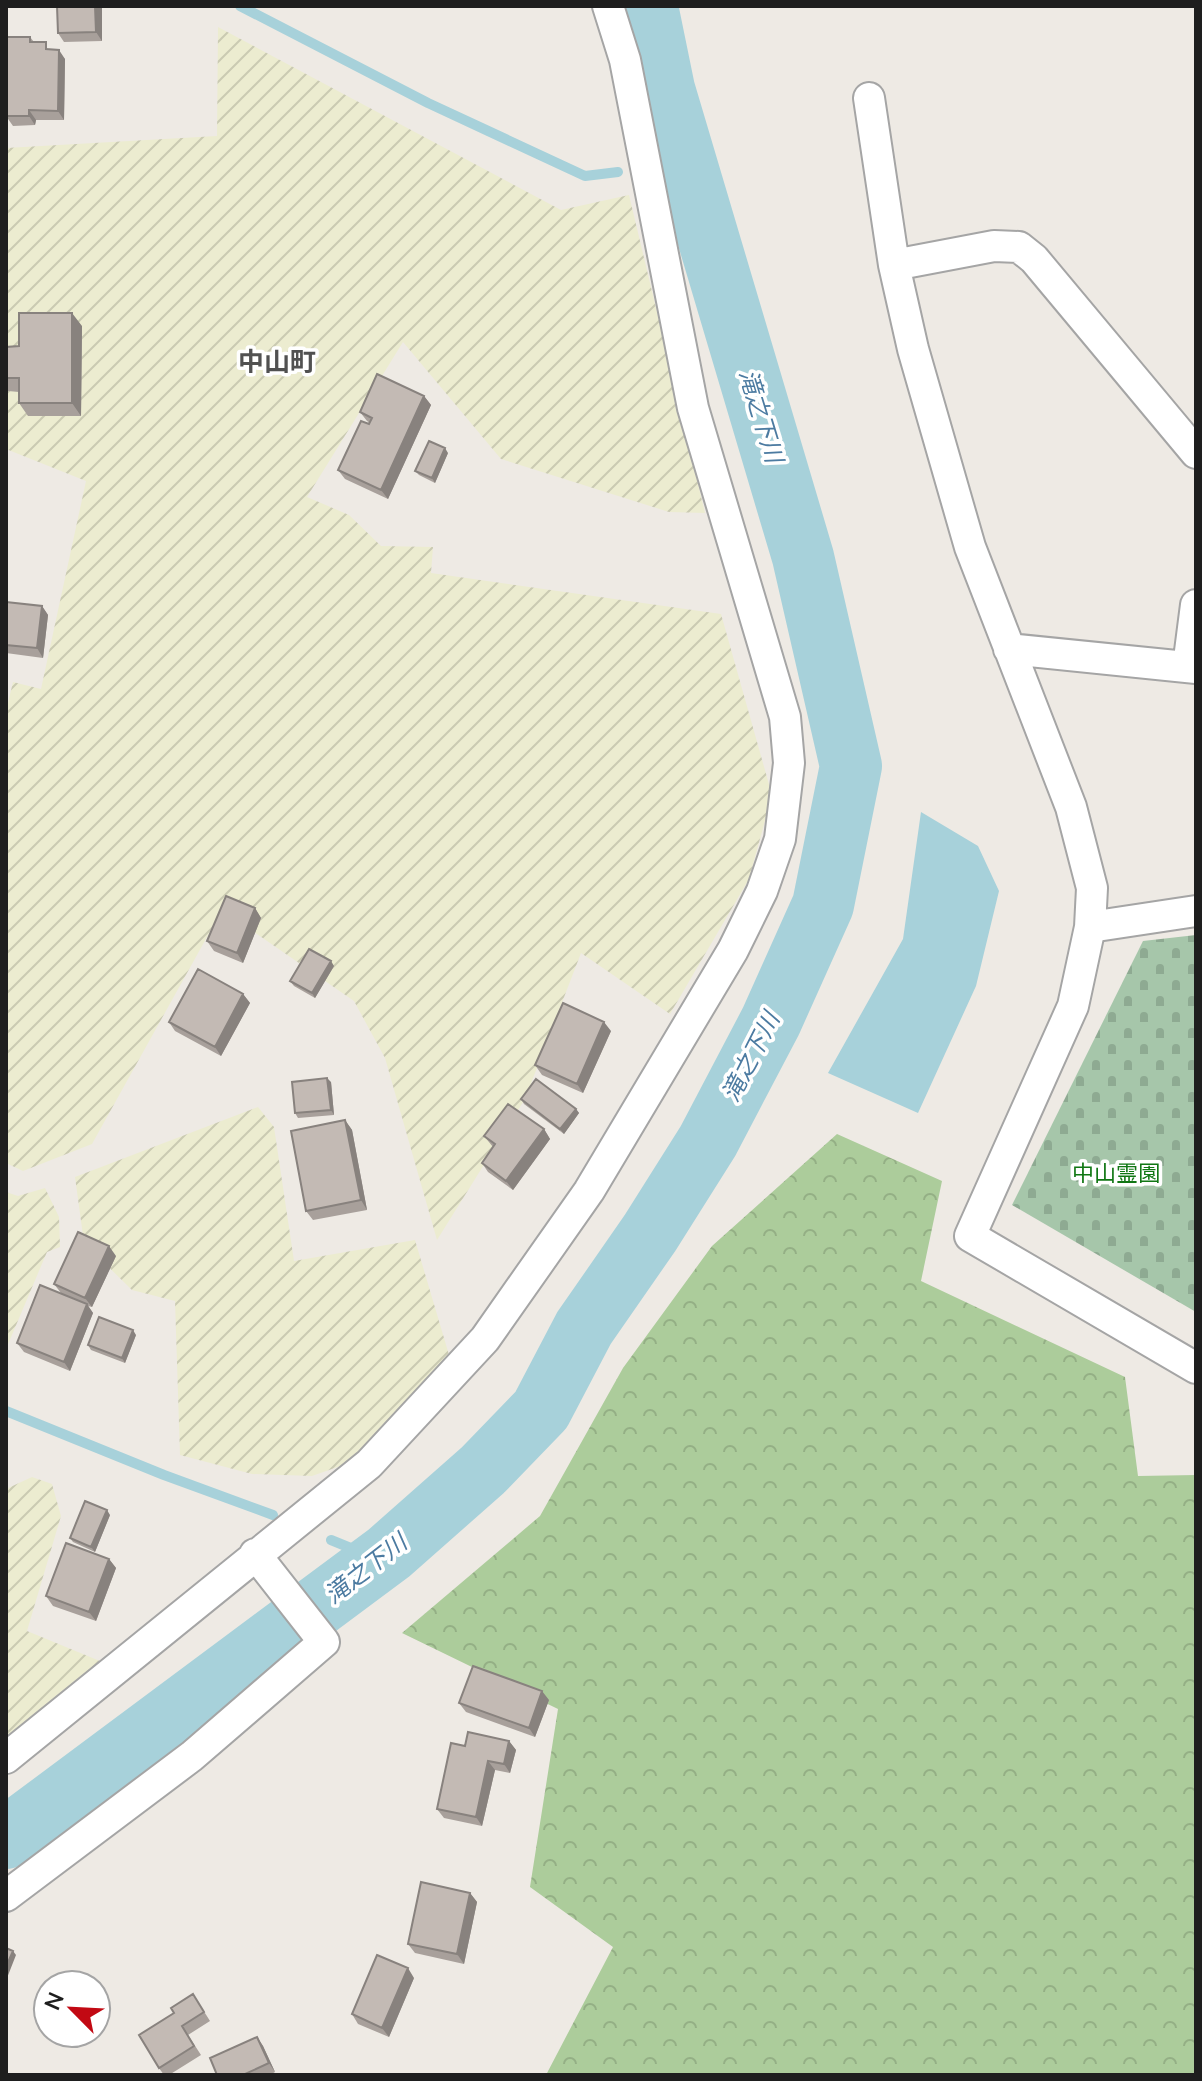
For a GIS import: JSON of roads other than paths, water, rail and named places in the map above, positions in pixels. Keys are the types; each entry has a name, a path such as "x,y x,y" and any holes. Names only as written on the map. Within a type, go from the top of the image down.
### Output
{"street":[{"path":"6,1758 260,1561 369,1464 485,1339 589,1191 733,950 762,891 780,839 789,763 785,717 693,408 625,60 608,6"},
{"path":"869,98 894,265 913,349 970,547 1071,807 1092,888 1090,927 1073,1006 970,1236 1196,1368"},
{"path":"894,265 994,246 1019,247 1034,259 1196,453"},
{"path":"1009,649 1192,668 1196,605"},
{"path":"1090,927 1196,911"},
{"path":"6,1896 192,1756 324,1642 260,1561"}],"water":[{"path":"921,812 978,846 999,891 976,986 918,1113 828,1073 903,939"}],"waterway":[{"path":"240,6 428,103 585,176 618,172"},
{"name":"滝之下川","path":"6,1838 389,1553 483,1470 541,1410 584,1328 650,1233 708,1141 771,1021 823,905 851,766 803,557 664,89 647,6"},
{"path":"675,164 686,163"},
{"path":"6,1411 273,1515"},
{"path":"331,1540 380,1560"}],"district":[{"name":"中山町","path":"277,362"}],"park label":[{"name":"中山霊園","path":"1116,1173"}]}
